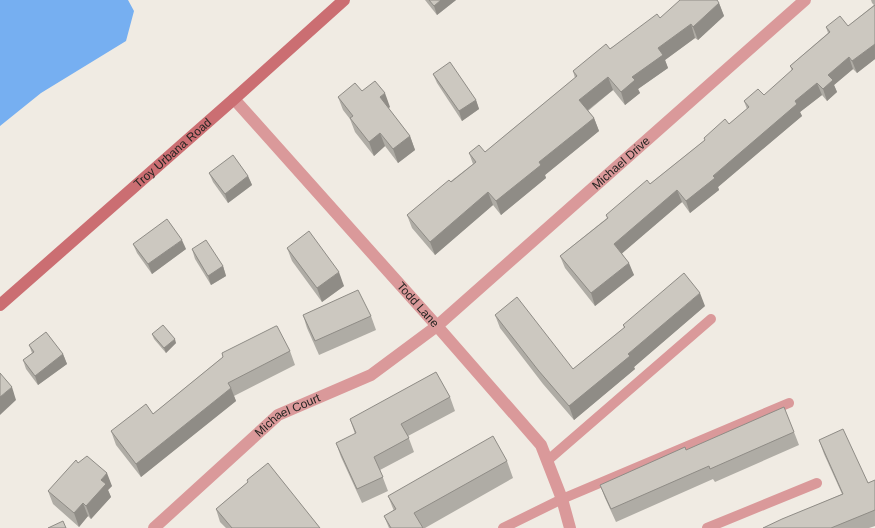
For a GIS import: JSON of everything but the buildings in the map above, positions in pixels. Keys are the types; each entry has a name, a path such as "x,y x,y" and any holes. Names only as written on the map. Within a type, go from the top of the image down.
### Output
{"street":[{"name":"Troy Urbana Road","path":"0,305 344,0"},
{"name":"Michael Drive","path":"437,326 805,0"},
{"name":"Todd Lane","path":"234,99 541,444 562,499 570,528"},
{"name":"Michael Court","path":"154,528 278,415 370,375 437,326"}],"lane":[{"path":"547,461 710,319"},
{"path":"503,528 562,499 789,403"},
{"path":"707,528 817,483"}],"water":[{"path":"0,0 128,0 134,11 126,41 41,93 0,126"}]}
